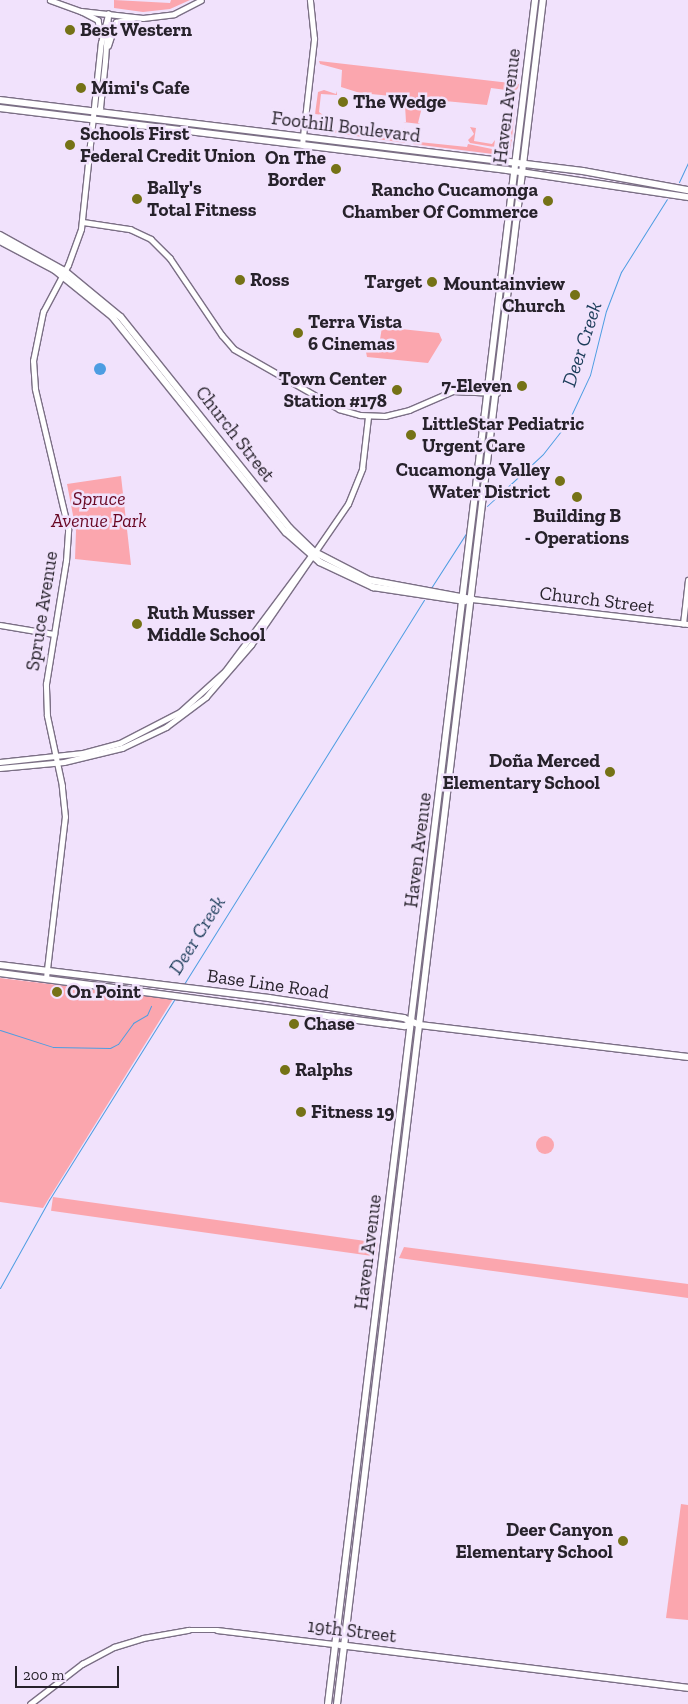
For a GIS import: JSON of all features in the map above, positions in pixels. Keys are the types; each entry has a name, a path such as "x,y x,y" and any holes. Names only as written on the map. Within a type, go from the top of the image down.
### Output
{"main road":[{"name":"Haven Avenue","path":"328,1704 535,0"},
{"name":"Haven Avenue","path":"336,1704 472,599 543,0"},
{"name":"Foothill Boulevard","path":"0,100 516,162 592,172 688,190"},
{"name":"Foothill Boulevard","path":"0,108 514,170 688,196"},
{"name":"Church Street","path":"0,235 64,273 97,302 138,344 271,515 313,555 355,581 428,594 472,599"},
{"name":"Church Street","path":"0,241 64,273"},
{"name":"Base Line Road","path":"0,965 182,987 404,1018 411,1023 688,1057"},
{"name":"Base Line Road","path":"0,972 406,1026 411,1023"},
{"name":"19th Street","path":"335,1644 688,1688"}],"street":[{"path":"50,0 81,11 98,20 101,43"},
{"path":"107,48 116,22 174,14 201,0"},
{"path":"302,145 314,39 310,0"},
{"path":"81,11 136,18"},
{"name":"Spruce Avenue","path":"46,978 65,818 46,695 66,561 68,529 35,389 33,361 43,312 64,273 83,222 96,111 101,43 108,14"},
{"name":"Spruce Avenue","path":"96,111 100,104 107,48 108,14"},
{"path":"83,222 130,229 152,239 170,258 222,335 234,349 331,406 368,417 401,413 453,391 496,393"},
{"path":"0,768 56,760 120,743 180,712 225,671 340,518 357,486 368,417"},
{"path":"685,624 688,580"},
{"name":"Church Street","path":"472,599 685,624"},
{"path":"0,625 54,634"},
{"path":"0,762 56,760"},
{"name":"19th Street","path":"30,1704 70,1670 114,1647 143,1638 188,1630 217,1630 335,1644"}],"green space":[{"path":"114,0 170,3 171,0 190,0 170,9 143,12 114,8"},
{"path":"319,61 519,84 515,91 491,88 487,105 360,93 341,87 342,70 320,64"},
{"path":"324,90 336,94 337,91 337,95 321,94 319,112 323,115 315,114 318,92"},
{"path":"516,96 512,138 512,97"},
{"path":"405,105 409,106 409,109 422,107 418,123 420,124 403,122 406,122"},
{"path":"312,116 323,130 352,131 352,134 400,139 404,137 404,127 405,143 314,130 311,126"},
{"path":"470,127 476,128 474,141 492,144 495,140 494,147 470,143 468,140 474,134"},
{"path":"418,129 416,138 419,142 467,147 468,144 492,149 493,154 413,144"},
{"path":"512,139 509,154 495,154 495,151"},
{"path":"382,327 439,333 442,340 428,363 367,357 366,352 378,352"},
{"name":"Spruce Avenue Park","path":"121,476 131,565 75,559 76,531 67,484"},
{"path":"0,978 173,999 43,1208 0,1202"},
{"path":"541,1136 549,1136 554,1141 552,1152 541,1154 536,1149 536,1141"},
{"path":"53,1197 378,1243 376,1257 51,1211"},
{"path":"404,1247 688,1284 688,1298 399,1258"},
{"path":"681,1504 688,1505 688,1620 666,1618"}],"water":[{"path":"100,363 106,369 100,375 94,369"}],"waterway":[{"name":"Deer Creek","path":"679,182 688,163"},
{"name":"Deer Creek","path":"487,506 543,454 568,422 590,375 606,311 621,272 667,199"},
{"name":"Deer Creek","path":"431,588 467,532"},
{"name":"Deer Creek","path":"184,984 424,600"},
{"name":"Deer Creek","path":"0,1288 49,1200 175,998"},
{"path":"0,1030 53,1047 110,1048 118,1044 133,1023 147,1015 151,1006"}],"place":[{"name":"Best Western","path":"70,30"},
{"name":"Mimi's Cafe","path":"81,88"},
{"name":"The Wedge","path":"343,102"},
{"name":"Schools First Federal Credit Union","path":"70,145"},
{"name":"On The Border","path":"336,169"},
{"name":"Bally's Total Fitness","path":"137,199"},
{"name":"Rancho Cucamonga Chamber Of Commerce","path":"548,201"},
{"name":"Ross","path":"240,280"},
{"name":"Target","path":"432,282"},
{"name":"Mountainview Church","path":"575,295"},
{"name":"Terra Vista 6 Cinemas","path":"298,333"},
{"name":"7-Eleven","path":"522,386"},
{"name":"Town Center Station #178","path":"397,390"},
{"name":"LittleStar Pediatric Urgent Care","path":"411,435"},
{"name":"Cucamonga Valley Water District","path":"560,481"},
{"name":"Building B - Operations","path":"577,497"},
{"name":"Ruth Musser Middle School","path":"137,624"},
{"name":"Doña Merced Elementary School","path":"610,772"},
{"name":"On Point","path":"57,992"},
{"name":"Chase","path":"294,1024"},
{"name":"Ralphs","path":"285,1070"},
{"name":"Fitness 19","path":"301,1112"},
{"name":"Deer Canyon Elementary School","path":"623,1541"}]}
